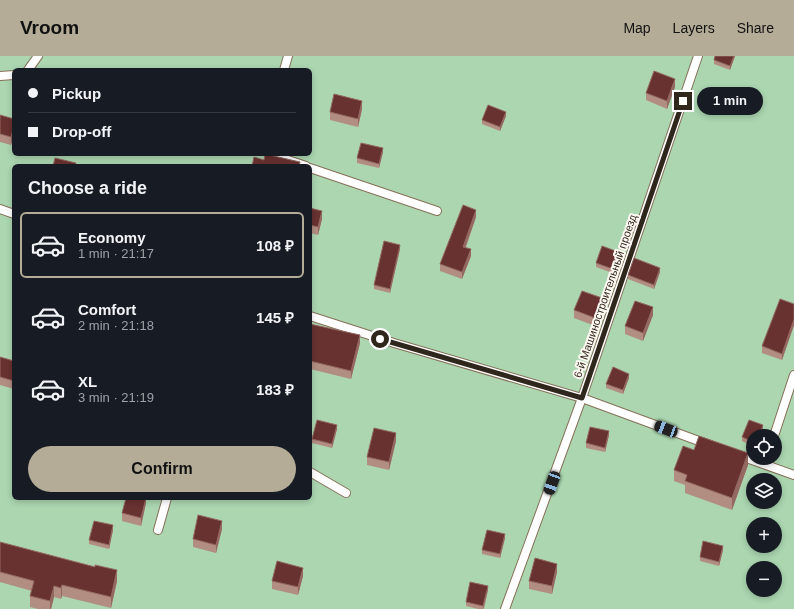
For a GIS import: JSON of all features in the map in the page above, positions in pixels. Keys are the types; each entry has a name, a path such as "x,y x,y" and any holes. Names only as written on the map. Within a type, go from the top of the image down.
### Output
{"lane":[{"path":"29,68 38,56"},
{"path":"285,68 288,56"},
{"name":"6-й Машиностроительный проезд","path":"505,609 582,398 698,56"},
{"path":"0,76 12,75"},
{"path":"276,156 300,164"},
{"path":"312,169 437,211"},
{"path":"0,209 12,213"},
{"path":"312,317 394,344 582,398 714,446"},
{"path":"776,429 794,375"},
{"path":"728,452 746,456"},
{"path":"774,465 794,475"},
{"path":"312,473 346,493"},
{"path":"158,530 166,500"}],"green space":[{"path":"0,56 794,56 794,609 0,609"}],"building":[{"path":"715,56 734,56 730,66 714,60"},
{"path":"654,71 675,79 667,101 646,93"},
{"path":"334,94 362,101 358,119 330,112"},
{"path":"488,105 506,112 500,127 482,120"},
{"path":"0,115 12,118 11,137 0,134"},
{"path":"361,143 383,148 379,164 357,158"},
{"path":"265,156 274,156 300,162 300,164 252,164 254,157 264,160"},
{"path":"55,158 76,163 76,164 54,164"},
{"path":"463,205 476,210 463,247 471,249 462,272 440,264"},
{"path":"312,208 322,211 318,227 312,226"},
{"path":"384,241 400,245 390,289 374,285"},
{"path":"602,246 624,254 618,271 596,263"},
{"path":"634,258 660,268 654,285 628,275"},
{"path":"582,291 602,298 595,318 574,310"},
{"path":"780,299 794,304 794,319 782,354 762,346"},
{"path":"635,301 653,307 643,333 625,326"},
{"path":"312,324 360,335 351,371 312,361"},
{"path":"0,357 12,360 12,380 0,377"},
{"path":"613,367 629,374 623,390 606,384"},
{"path":"317,420 337,425 332,444 312,439"},
{"path":"749,420 763,425 762,429 746,429 746,439 742,437"},
{"path":"590,427 609,431 605,448 586,443"},
{"path":"374,428 396,433 389,462 367,457"},
{"path":"699,436 746,452 746,459 732,498 685,481 687,475 674,470 683,446 694,450"},
{"path":"125,500 146,500 141,518 122,513"},
{"path":"198,515 222,521 216,545 193,539"},
{"path":"94,521 113,525 109,545 89,540"},
{"path":"487,530 505,534 500,554 482,550"},
{"path":"703,541 723,546 719,562 700,557"},
{"path":"0,542 95,567 95,565 117,570 111,597 62,585 61,588 54,586 50,601 30,596 34,581 0,572"},
{"path":"535,558 557,564 552,586 529,581"},
{"path":"277,561 303,568 298,587 272,581"},
{"path":"470,582 488,586 483,606 466,602"}],"route":[{"path":"380,339 582,398 683,101"}]}
